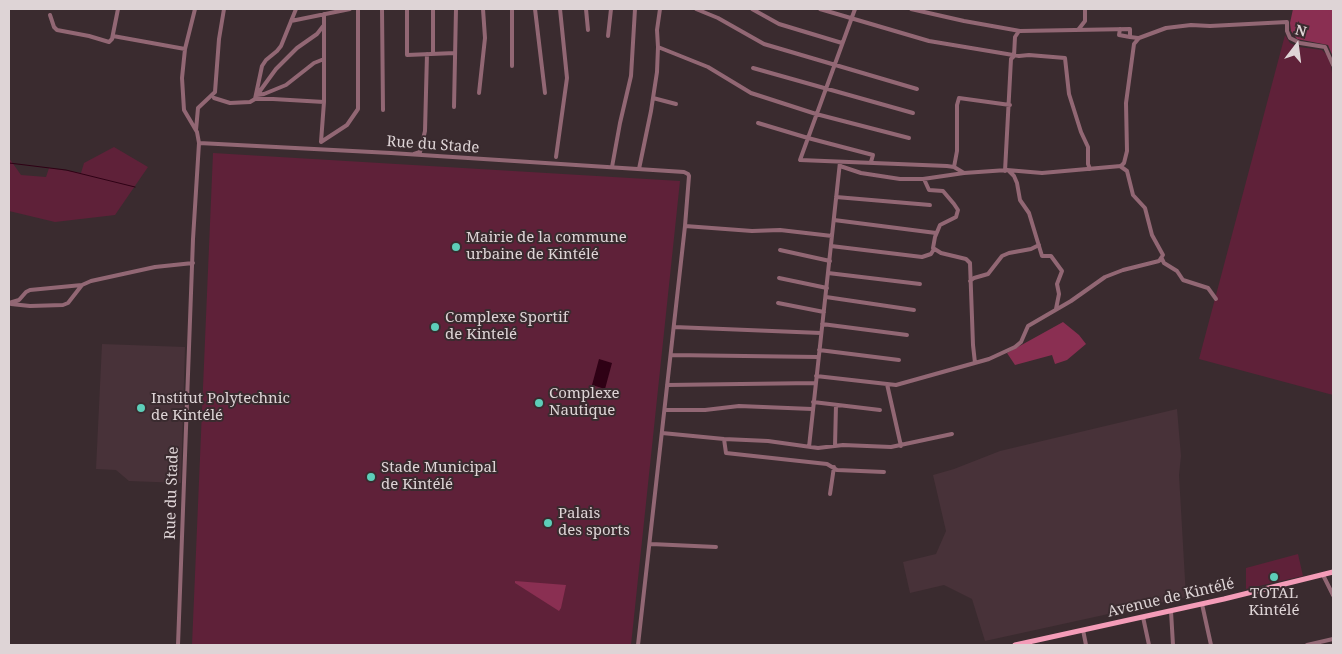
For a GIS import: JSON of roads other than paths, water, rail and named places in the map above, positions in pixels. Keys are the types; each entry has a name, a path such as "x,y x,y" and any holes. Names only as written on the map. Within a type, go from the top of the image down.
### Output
{"main road":[{"name":"Avenue de Kintélé","path":"1014,645 1202,604 1333,572"}],"street":[{"path":"50,15 57,30 109,42 113,36 118,9"},
{"path":"195,9 185,49 182,78 183,106 196,130 199,143"},
{"path":"196,130 198,108 203,102 212,97 215,92 219,39 224,9"},
{"path":"256,96 262,66 281,46 296,9"},
{"path":"291,21 350,9"},
{"path":"321,142 347,125 358,109 358,9"},
{"path":"382,9 383,110"},
{"path":"407,9 407,56 455,53"},
{"path":"433,9 434,53"},
{"path":"454,107 456,9"},
{"path":"479,93 485,38 483,9"},
{"path":"512,9 512,66"},
{"path":"535,9 545,93"},
{"path":"556,158 567,78 560,9"},
{"path":"586,9 588,30"},
{"path":"608,36 611,9"},
{"path":"612,167 631,76 634,9"},
{"path":"639,169 653,98 660,9"},
{"path":"696,9 718,18 764,44 917,89"},
{"path":"752,9 779,24 842,43"},
{"path":"820,9 929,41 1012,56 1029,55 1065,58 1069,94 1081,132 1088,147 1088,164 1090,169"},
{"path":"855,9 800,160 840,164 871,162 954,167 964,174"},
{"path":"911,9 1020,31 1130,29 1130,36"},
{"path":"1078,30 1085,21 1086,9"},
{"path":"320,149 324,102 324,14"},
{"path":"1120,29 1120,35 1138,38 1166,28 1180,26 1287,22 1290,38 1300,43 1325,47 1333,65"},
{"path":"214,98 230,103 250,102 276,69 297,48 317,34 324,25"},
{"path":"1007,171 1009,88 1015,36 1020,31"},
{"path":"113,36 185,49"},
{"path":"840,164 861,173 924,179 1007,171 1042,173 1120,166 1124,164 1127,151 1126,103 1132,52 1138,38"},
{"path":"658,47 708,68 751,93 816,114 909,138"},
{"path":"412,154 420,152 425,131 428,54"},
{"path":"256,96 286,85 314,63 324,59"},
{"path":"753,68 912,113"},
{"path":"256,96 324,102"},
{"path":"653,98 676,104"},
{"path":"954,167 957,152 957,105 959,98 1010,105"},
{"path":"758,123 873,155 871,162"},
{"name":"Rue du Stade","path":"178,645 199,143 412,154 684,172 688,174 685,226 638,645"},
{"path":"808,447 840,164"},
{"path":"1120,166 1127,171 1133,195 1145,208 1148,224 1161,251 1164,263 1177,271 1183,280 1208,288 1216,299"},
{"path":"1007,171 1014,176 1018,183 1020,200 1028,209 1042,256 1051,256 1062,271 1057,284 1059,294 1056,309"},
{"path":"831,246 922,257 930,254 934,249 933,244 936,233 944,222 956,217 958,210 943,191 929,190 924,179"},
{"path":"836,197 930,205"},
{"path":"834,220 936,233"},
{"path":"685,226 752,231 780,230 832,236"},
{"path":"970,281 988,274 1002,256 1009,253 1031,250 1039,245"},
{"path":"934,249 941,253 966,259 970,263 975,363"},
{"path":"780,250 830,261"},
{"path":"816,376 896,385 989,359 1015,347 1021,342 1028,326 1071,301 1105,277 1162,259"},
{"path":"9,303 19,300 30,290 82,285 91,281 155,267 193,263"},
{"path":"970,268 979,276"},
{"path":"828,273 920,284"},
{"path":"779,278 827,288"},
{"path":"9,303 30,306 63,305 68,303 82,285"},
{"path":"826,297 914,310"},
{"path":"778,303 824,312"},
{"path":"822,324 907,335"},
{"path":"674,327 821,333"},
{"path":"819,350 899,360"},
{"path":"671,356 818,357"},
{"path":"668,385 815,383"},
{"path":"887,384 901,446"},
{"path":"813,402 880,410"},
{"path":"835,446 836,405"},
{"path":"665,410 705,410 739,406 812,409"},
{"path":"662,433 768,441 818,448 863,445 901,446 952,434"},
{"path":"724,439 726,453 827,464 840,470 884,472"},
{"path":"830,494 834,468"},
{"path":"650,544 716,547"},
{"path":"1323,575 1333,595"},
{"path":"1202,604 1211,645"},
{"path":"1171,611 1173,645"},
{"path":"1143,617 1149,645"},
{"path":"1082,630 1086,645"},
{"path":"1307,645 1333,639"}],"waterway":[{"path":"9,163 66,170 135,187"}],"place":[{"name":"Mairie de la commune urbaine de Kintélé","path":"456,247"},
{"name":"Complexe Sportif de Kintelé","path":"435,327"},
{"name":"Complexe Nautique","path":"539,403"},
{"name":"Institut Polytechnic de Kintélé","path":"141,408"},
{"name":"Stade Municipal de Kintélé","path":"371,477"},
{"name":"Palais des sports","path":"548,523"},
{"name":"TOTAL Kintélé","path":"1274,577"}]}
